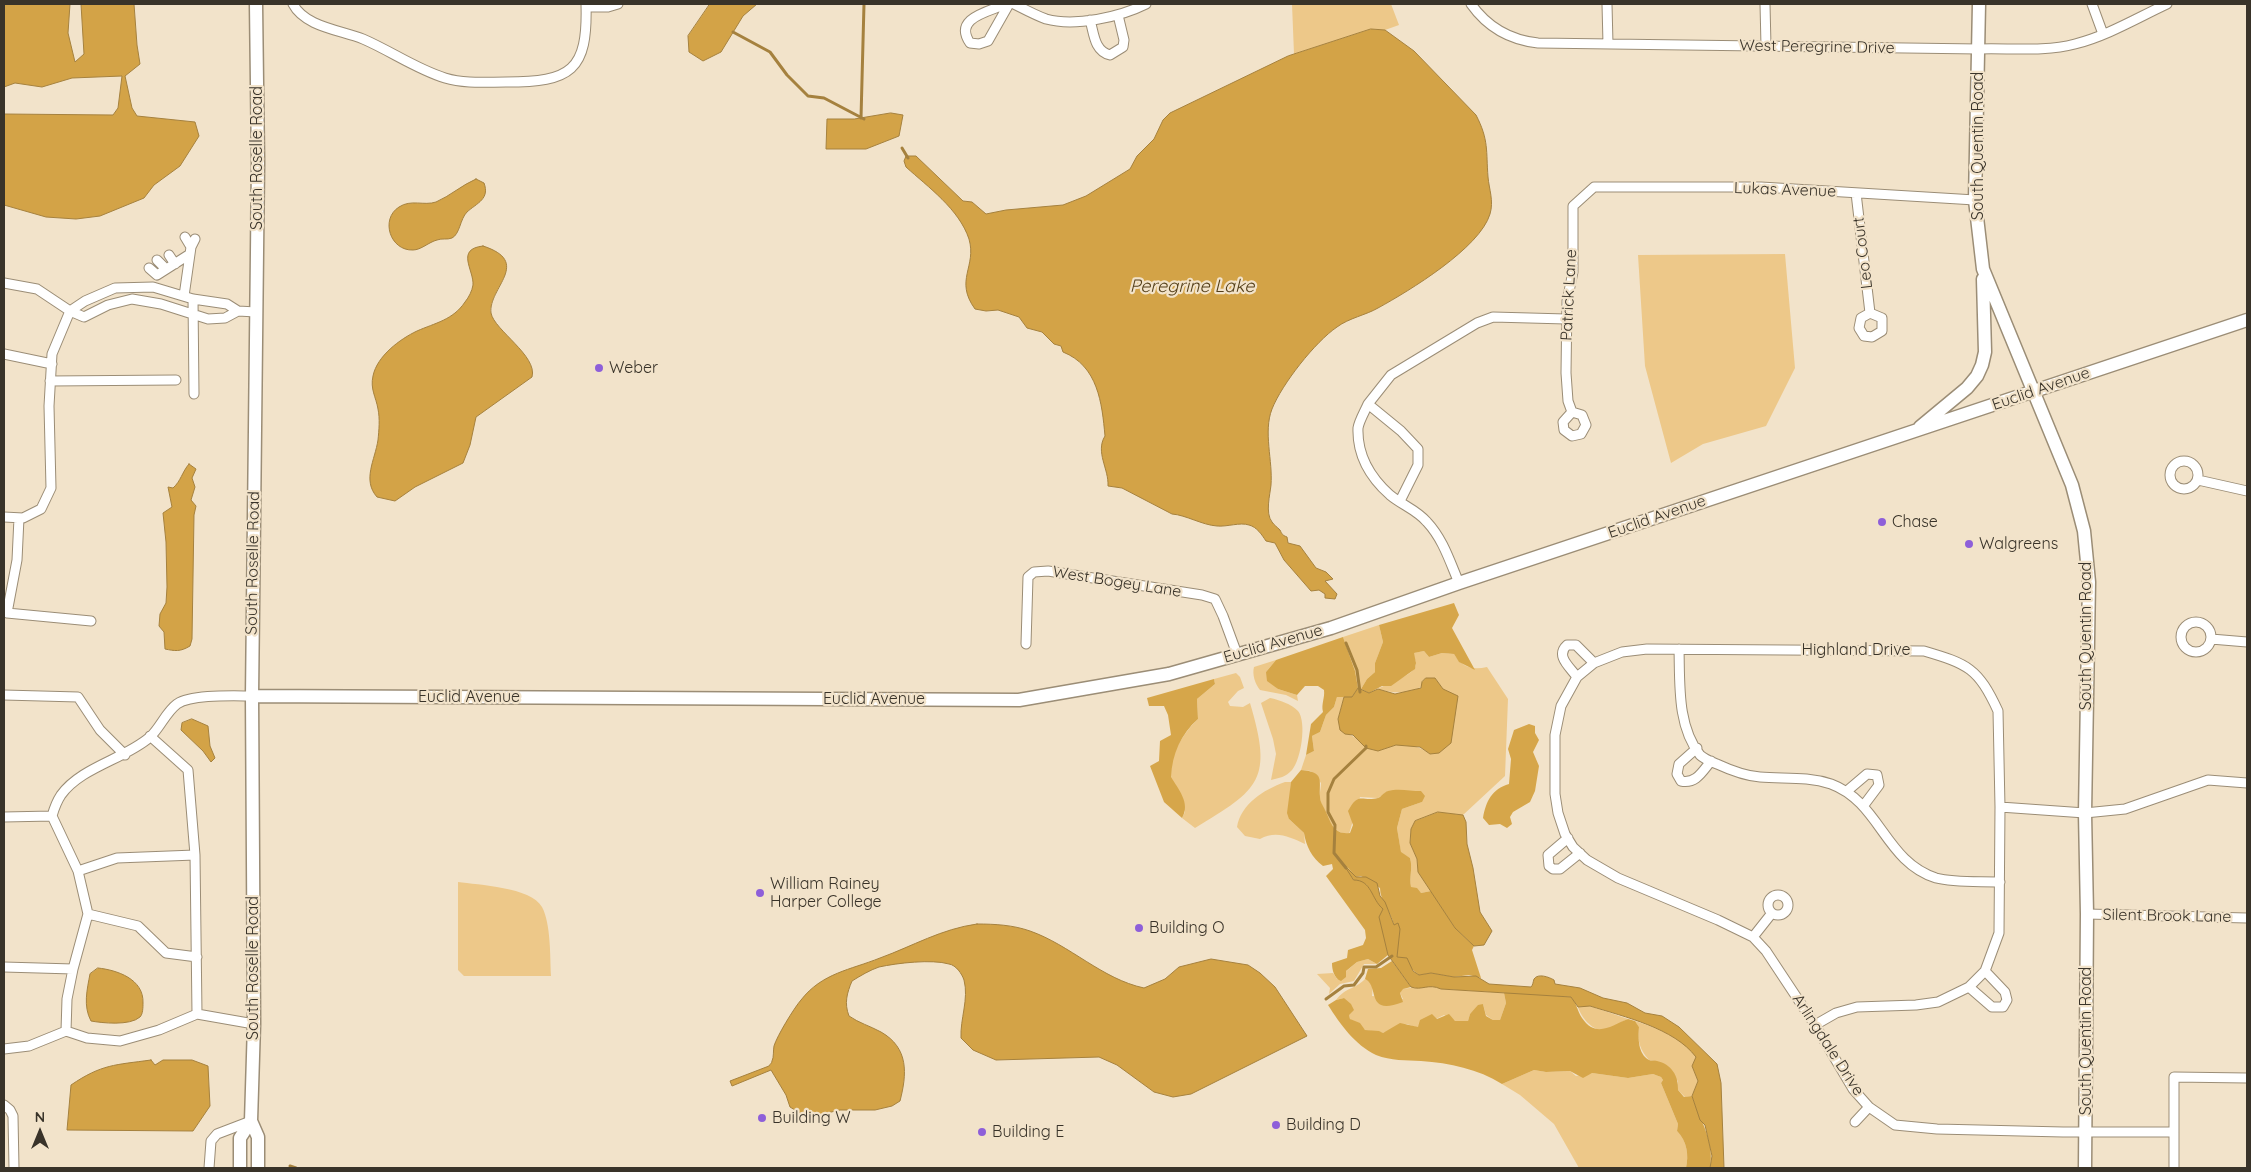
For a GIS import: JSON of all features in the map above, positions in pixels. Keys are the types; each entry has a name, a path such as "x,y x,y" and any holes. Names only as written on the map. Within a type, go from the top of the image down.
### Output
{"main road":[{"name":"South Roselle Road","path":"256,4 256,312 252,696 254,1024 251,1121 258,1137 258,1168"},
{"name":"South Quentin Road","path":"1979,4 1975,200 1982,269 2072,485 2084,532 2089,582 2085,813 2087,914 2086,1168"},
{"path":"1915,431 1967,388 1977,376 1982,365 1985,352 1982,269"},
{"name":"Euclid Avenue","path":"252,696 1019,700 1169,674 1331,628 1459,583 2247,320"},
{"name":"South Roselle Road","path":"240,1168 240,1138 251,1121"}],"street":[{"path":"294,4 304,16 317,24 362,39 427,71 456,80 470,82 534,82 562,75 578,60 583,48 586,37 586,6 608,7 618,4"},
{"path":"1008,4 988,41 979,44 970,43 964,31 965,25 970,20 1008,4"},
{"path":"1014,4 1047,19 1090,20 1118,15 1146,4"},
{"name":"West Peregrine Drive","path":"1471,4 1489,23 1505,35 1520,41 1538,43 1979,49 2045,48 2074,44 2103,34 2167,4"},
{"path":"1607,4 1608,44"},
{"path":"1765,4 1766,46"},
{"path":"2092,4 2103,34"},
{"path":"1090,20 1097,45 1103,53 1110,55 1122,47 1124,40 1118,15"},
{"name":"Lukas Avenue","path":"1594,187 1762,187 1975,200"},
{"name":"Patrick Lane","path":"1572,412 1568,401 1566,383 1566,319 1573,272 1573,206 1594,187"},
{"name":"Leo Court","path":"1856,193 1870,313"},
{"path":"184,237 192,247 189,297 193,315 194,394"},
{"path":"149,268 157,276 175,264 192,247"},
{"path":"170,255 175,264"},
{"path":"157,260 166,269"},
{"path":"4,282 37,289 70,311 84,317 108,305 132,299 161,304 208,319 225,318 238,311"},
{"path":"4,517 23,518 41,509 51,488 50,381 52,354 70,311 85,300 115,288 153,287 189,297 227,304 238,311 256,312"},
{"path":"1459,583 1440,540 1427,522 1391,496 1372,477 1361,453 1358,427 1368,404 1391,374 1477,323 1493,317 1566,319"},
{"path":"4,354 52,364"},
{"path":"50,381 176,380"},
{"path":"1368,404 1401,431 1418,449 1418,465 1400,501"},
{"path":"2198,480 2247,491"},
{"path":"19,518 17,560 6,613 91,621"},
{"name":"West Bogey Lane","path":"1026,644 1028,577 1034,572 1048,571 1202,595 1215,599 1224,616 1237,654"},
{"path":"2211,639 2247,642"},
{"path":"1577,676 1562,656 1562,650 1566,645 1576,645 1594,663"},
{"path":"1678,649 1681,708 1690,734 1701,756 1730,770 1759,777 1802,778 1830,784 1847,791 1864,805 1902,858 1917,868 1936,878 2000,882"},
{"name":"Highland Drive","path":"1577,676 1594,663 1622,652 1678,649 1924,651 1954,660 1973,672 1986,686 1998,711 2000,882 1999,932 1984,971 1969,987 1938,1002 1916,1005 1857,1007 1836,1013 1815,1024"},
{"name":"Arlingdale Drive","path":"1577,676 1561,706 1555,735 1555,794 1558,813 1568,838 1580,853 1596,866 1618,878 1718,920 1753,937 1766,951 1815,1024 1853,1089 1869,1107 1895,1125 1937,1129 2086,1133 2174,1132"},
{"path":"4,695 78,697 100,730 125,755"},
{"path":"66,1031 67,998 88,914 78,871 52,816 61,795 99,766 125,755 150,736 177,704 211,695 252,696"},
{"path":"150,736 188,770 195,855 197,1014"},
{"path":"1696,748 1679,764 1677,774 1681,781 1689,782 1698,778 1711,761"},
{"path":"1847,791 1867,774 1877,775 1879,785 1864,805"},
{"path":"2000,807 2085,813 2125,808 2208,780 2247,782"},
{"path":"4,817 52,816"},
{"path":"1568,838 1548,855 1549,866 1552,869 1560,869 1580,853"},
{"path":"78,871 117,858 195,855"},
{"path":"1753,937 1772,913"},
{"path":"88,914 138,926 166,953 197,957"},
{"name":"Silent Brook Lane","path":"2087,914 2247,918"},
{"path":"4,967 73,969"},
{"path":"1969,987 1992,1007 2003,1006 2007,1000 2005,992 1984,971"},
{"path":"4,1049 29,1046 66,1031 87,1038 120,1041 159,1030 197,1014 254,1024"},
{"path":"2174,1168 2174,1077 2247,1078"},
{"path":"4,1105 13,1116 14,1168"},
{"path":"1856,1122 1869,1107"},
{"path":"209,1168 211,1141 217,1134 251,1121"}],"shaded area":[{"path":"1292,4 1391,4 1399,25 1385,30 1371,29 1294,54"},
{"path":"1785,254 1795,368 1766,426 1703,444 1671,463 1645,366 1638,255"},
{"path":"1454,603 1459,615 1452,628 1475,670 1459,662 1454,654 1442,653 1429,657 1424,651 1414,653 1415,669 1391,686 1382,686 1369,693 1361,689 1367,679 1375,672 1375,663 1383,642 1379,625"},
{"path":"1379,625 1383,642 1375,663 1375,672 1367,679 1361,689 1358,688 1355,671 1343,637"},
{"path":"1343,637 1355,671 1358,688 1352,697 1337,697 1334,707 1326,715 1320,732 1312,736 1314,751 1306,755 1311,724 1323,712 1324,690 1318,686 1305,686 1297,695 1278,689 1267,681 1266,672 1276,660"},
{"path":"1424,651 1429,657 1442,653 1454,654 1457,659 1468,667 1487,667 1508,699 1505,776 1463,815 1438,812 1415,821 1411,829 1410,843 1417,859 1418,872 1431,891 1421,893 1411,888 1410,858 1401,853 1397,828 1402,809 1422,802 1421,791 1388,791 1378,798 1360,797 1349,834 1343,833 1334,827 1324,811 1320,797 1321,783 1311,771 1301,770 1306,755 1314,751 1312,736 1320,732 1326,715 1334,707 1337,697 1344,697 1338,719 1346,734 1354,737 1367,747 1380,750 1398,745 1408,745 1422,749 1430,754 1443,689 1435,678 1421,687 1408,691 1394,692 1378,689 1410,673 1416,665 1413,653"},
{"path":"1276,660 1266,672 1278,689 1297,695 1298,701 1286,695 1260,690 1257,685 1254,667"},
{"path":"1236,673 1240,677 1244,688 1238,691 1228,702 1230,706 1243,707 1250,703 1257,729 1260,766 1256,780 1247,792 1217,815 1195,828 1182,818 1185,812 1171,779 1171,763 1182,738 1198,719 1197,699 1215,684 1214,679"},
{"path":"1214,679 1215,684 1197,699 1198,719 1182,738 1173,760 1171,777 1180,791 1185,807 1182,818 1164,802 1150,766 1159,761 1160,741 1171,735 1168,715 1164,706 1149,706 1147,698"},
{"path":"1270,698 1292,706 1301,716 1302,723 1302,741 1295,765 1285,776 1271,780 1276,754 1261,703"},
{"path":"1529,724 1535,726 1535,733 1539,740 1533,752 1539,766 1535,791 1530,802 1513,812 1510,817 1512,824 1507,828 1500,824 1489,825 1483,818 1488,801 1494,792 1509,784 1511,759 1508,749 1514,730"},
{"path":"1301,770 1317,775 1320,782 1321,801 1330,820 1337,830 1345,833 1350,833 1353,825 1348,811 1358,799 1378,798 1392,790 1421,791 1425,796 1422,802 1402,809 1397,828 1401,852 1410,858 1411,887 1417,888 1421,893 1431,891 1455,928 1474,946 1472,950 1481,978 1469,975 1454,977 1431,973 1419,975 1397,957 1394,925 1380,893 1380,888 1361,876 1356,877 1347,867 1354,880 1362,880 1370,888 1383,909 1382,914 1388,955 1377,964 1368,959 1357,962 1346,971 1346,977 1341,981 1335,976 1332,963 1347,958 1348,950 1363,945 1366,938 1365,930 1326,876 1333,869 1332,864 1323,866 1316,859 1306,843 1304,833 1289,819 1287,813 1291,782"},
{"path":"1285,782 1291,782 1289,819 1304,833 1305,844 1277,835 1266,836 1260,839 1245,836 1237,827 1243,811 1261,794"},
{"path":"458,882 516,891 536,900 542,907 547,922 550,940 551,976 464,976 458,970"},
{"path":"1368,959 1377,964 1364,964 1354,981 1340,984 1329,994 1330,988 1317,974 1333,973 1337,979 1357,962"},
{"path":"1392,961 1411,987 1403,989 1400,993 1403,1002 1391,1006 1383,1006 1375,999 1372,988 1365,979 1368,969 1381,968"},
{"path":"1365,979 1372,986 1372,996 1403,999 1400,993 1402,989 1433,985 1441,989 1504,993 1506,1003 1500,1020 1493,1020 1486,1015 1483,1004 1470,1014 1468,1021 1455,1021 1444,1015 1418,1028 1407,1024 1383,1033 1365,1030 1350,1019 1344,998 1336,1000 1343,993"},
{"path":"1517,992 1571,997 1582,1018 1593,1028 1604,1029 1628,1019 1635,1021 1639,1027 1639,1041 1645,1057 1670,1068 1677,1080 1678,1090 1684,1097 1692,1096 1709,1140 1710,1168 1686,1168 1686,1148 1683,1139 1677,1131 1678,1124 1661,1083 1663,1080 1661,1077 1653,1074 1628,1078 1592,1073 1583,1078 1570,1071 1546,1072 1534,1070 1502,1084 1483,1074 1453,1065 1393,1059 1376,1055 1355,1040 1343,1027 1328,1005 1344,998 1351,1004 1354,1010 1349,1015 1350,1019 1360,1023 1365,1030 1383,1033 1400,1023 1418,1027 1420,1020 1432,1014 1437,1019 1449,1014 1455,1021 1468,1021 1470,1014 1478,1005 1483,1004 1486,1016 1493,1020 1500,1020 1506,1003 1504,993"},
{"path":"1585,1005 1628,1019 1610,1029 1599,1030 1586,1021 1578,1007"},
{"path":"1635,1021 1677,1039 1697,1057 1692,1066 1698,1081 1692,1096 1685,1097 1678,1090 1678,1081 1656,1061 1649,1060 1641,1049 1638,1037 1639,1027"},
{"path":"1534,1070 1546,1072 1570,1071 1576,1076 1592,1073 1628,1078 1653,1074 1661,1077 1663,1080 1661,1083 1678,1124 1677,1131 1683,1139 1686,1148 1686,1168 1579,1168 1554,1124 1520,1095 1502,1084"}],"water":[{"path":"4,4 70,4 68,33 75,62 84,54 81,4 134,4 140,64 125,76 132,108 137,116 195,122 199,136 180,166 154,185 144,198 100,216 76,219 46,217 4,205 4,114 113,115 118,108 122,76 72,78 42,87 15,83 4,87"},
{"path":"710,4 757,4 743,16 721,52 703,61 689,52 688,36"},
{"name":"Peregrine Lake","path":"1371,29 1385,30 1414,51 1476,115 1485,139 1492,204 1484,227 1473,241 1442,267 1391,300 1342,324 1328,334 1309,353 1291,376 1272,409 1268,427 1271,476 1268,504 1270,518 1282,534 1287,537 1288,543 1300,546 1316,568 1326,572 1333,579 1325,581 1337,594 1335,599 1325,598 1325,594 1319,590 1311,591 1284,560 1275,543 1266,541 1252,526 1245,524 1217,526 1206,524 1172,514 1122,488 1108,486 1101,448 1105,436 1102,411 1100,399 1091,376 1075,358 1063,352 1061,346 1054,344 1042,332 1027,328 1019,317 998,310 986,311 975,309 966,290 971,249 964,228 950,208 906,167 904,161 906,156 916,156 963,201 972,202 986,214 1006,210 1063,205 1086,196 1130,169 1137,156 1154,139 1163,120 1170,113 1288,56"},
{"path":"891,113 903,115 899,136 866,149 826,149 827,119 854,119"},
{"path":"476,179 484,183 484,197 467,212 455,236 448,239 439,239 413,250 405,249 393,240 389,226 390,219 393,212 399,207 408,203 436,202"},
{"path":"483,246 498,252 505,260 507,268 492,304 491,313 494,320 529,361 532,377 476,417 470,445 463,463 415,487 395,501 377,497 370,484 379,428 379,413 372,385 375,369 384,355 397,343 417,331 449,317 460,308 469,296 473,285 468,256 470,251"},
{"path":"189,464 196,469 192,478 195,487 191,500 196,506 194,515 192,639 190,646 175,651 165,649 164,632 159,626 160,614 166,603 167,587 163,513 172,507 168,487 173,488 176,485"},
{"path":"1426,678 1435,678 1443,689 1458,696 1451,743 1439,753 1430,754 1420,747 1396,745 1378,751 1366,748 1353,735 1345,734 1340,730 1338,719 1344,697 1352,697 1358,688 1369,693 1378,689 1395,694 1421,688 1422,682"},
{"path":"192,719 208,726 210,746 215,758 211,762 203,751 181,730 182,723"},
{"path":"1438,812 1463,815 1466,822 1467,844 1480,912 1492,931 1484,945 1474,946 1455,928 1418,872 1417,859 1410,843 1411,829 1415,821"},
{"path":"1344,865 1356,877 1366,877 1377,883 1380,896 1385,902 1394,925 1398,923 1400,929 1397,957 1407,958 1413,971 1419,975 1431,973 1454,977 1476,976 1489,984 1531,987 1536,977 1544,976 1554,980 1555,984 1580,988 1603,998 1627,1003 1645,1013 1662,1016 1679,1027 1717,1064 1721,1083 1724,1168 1710,1168 1712,1156 1705,1125 1700,1120 1692,1096 1698,1081 1692,1066 1696,1057 1687,1047 1662,1031 1633,1019 1590,1006 1578,1007 1571,997 1441,989 1436,987 1411,987 1388,955 1379,917 1383,909 1368,887 1360,881 1354,880"},
{"path":"977,924 1004,925 1030,931 1045,937 1114,977 1144,988 1165,979 1179,967 1211,959 1248,965 1275,987 1307,1036 1191,1094 1173,1097 1154,1092 1117,1065 1099,1057 996,1060 973,1050 961,1038 965,987 964,980 958,970 952,965 942,963 905,963 879,967 852,981 846,1002 849,1016 881,1032 897,1046 904,1062 904,1081 900,1101 892,1106 875,1110 840,1110 818,1115 803,1115 790,1107 786,1095 771,1070 732,1086 730,1081 769,1066 773,1059 776,1041 794,1009 809,991 827,978 939,934"},
{"path":"98,968 121,974 134,982 142,995 143,1008 140,1017 123,1023 91,1021 86,1004 87,992 90,974"},
{"path":"151,1060 155,1065 163,1060 192,1060 208,1066 210,1106 193,1131 67,1130 71,1085 109,1066"}],"waterway":[{"path":"861,118 864,4"},
{"path":"733,32 770,52 787,75 808,96 824,98 864,119"},
{"path":"902,148 908,158"},
{"path":"1346,643 1357,670 1360,692"},
{"path":"1346,868 1334,853 1335,825 1328,812 1328,793 1334,779 1366,746"},
{"path":"1326,999 1344,986 1354,985 1363,973 1364,967 1376,967 1392,956"},
{"path":"290,1166 296,1168"}],"place":[{"name":"Weber","path":"599,368"},
{"name":"Chase","path":"1882,522"},
{"name":"Walgreens","path":"1969,544"},
{"name":"William Rainey Harper College","path":"760,893"},
{"name":"Building O","path":"1139,928"},
{"name":"Building W","path":"762,1118"},
{"name":"Building D","path":"1276,1125"},
{"name":"Building E","path":"982,1132"}]}
